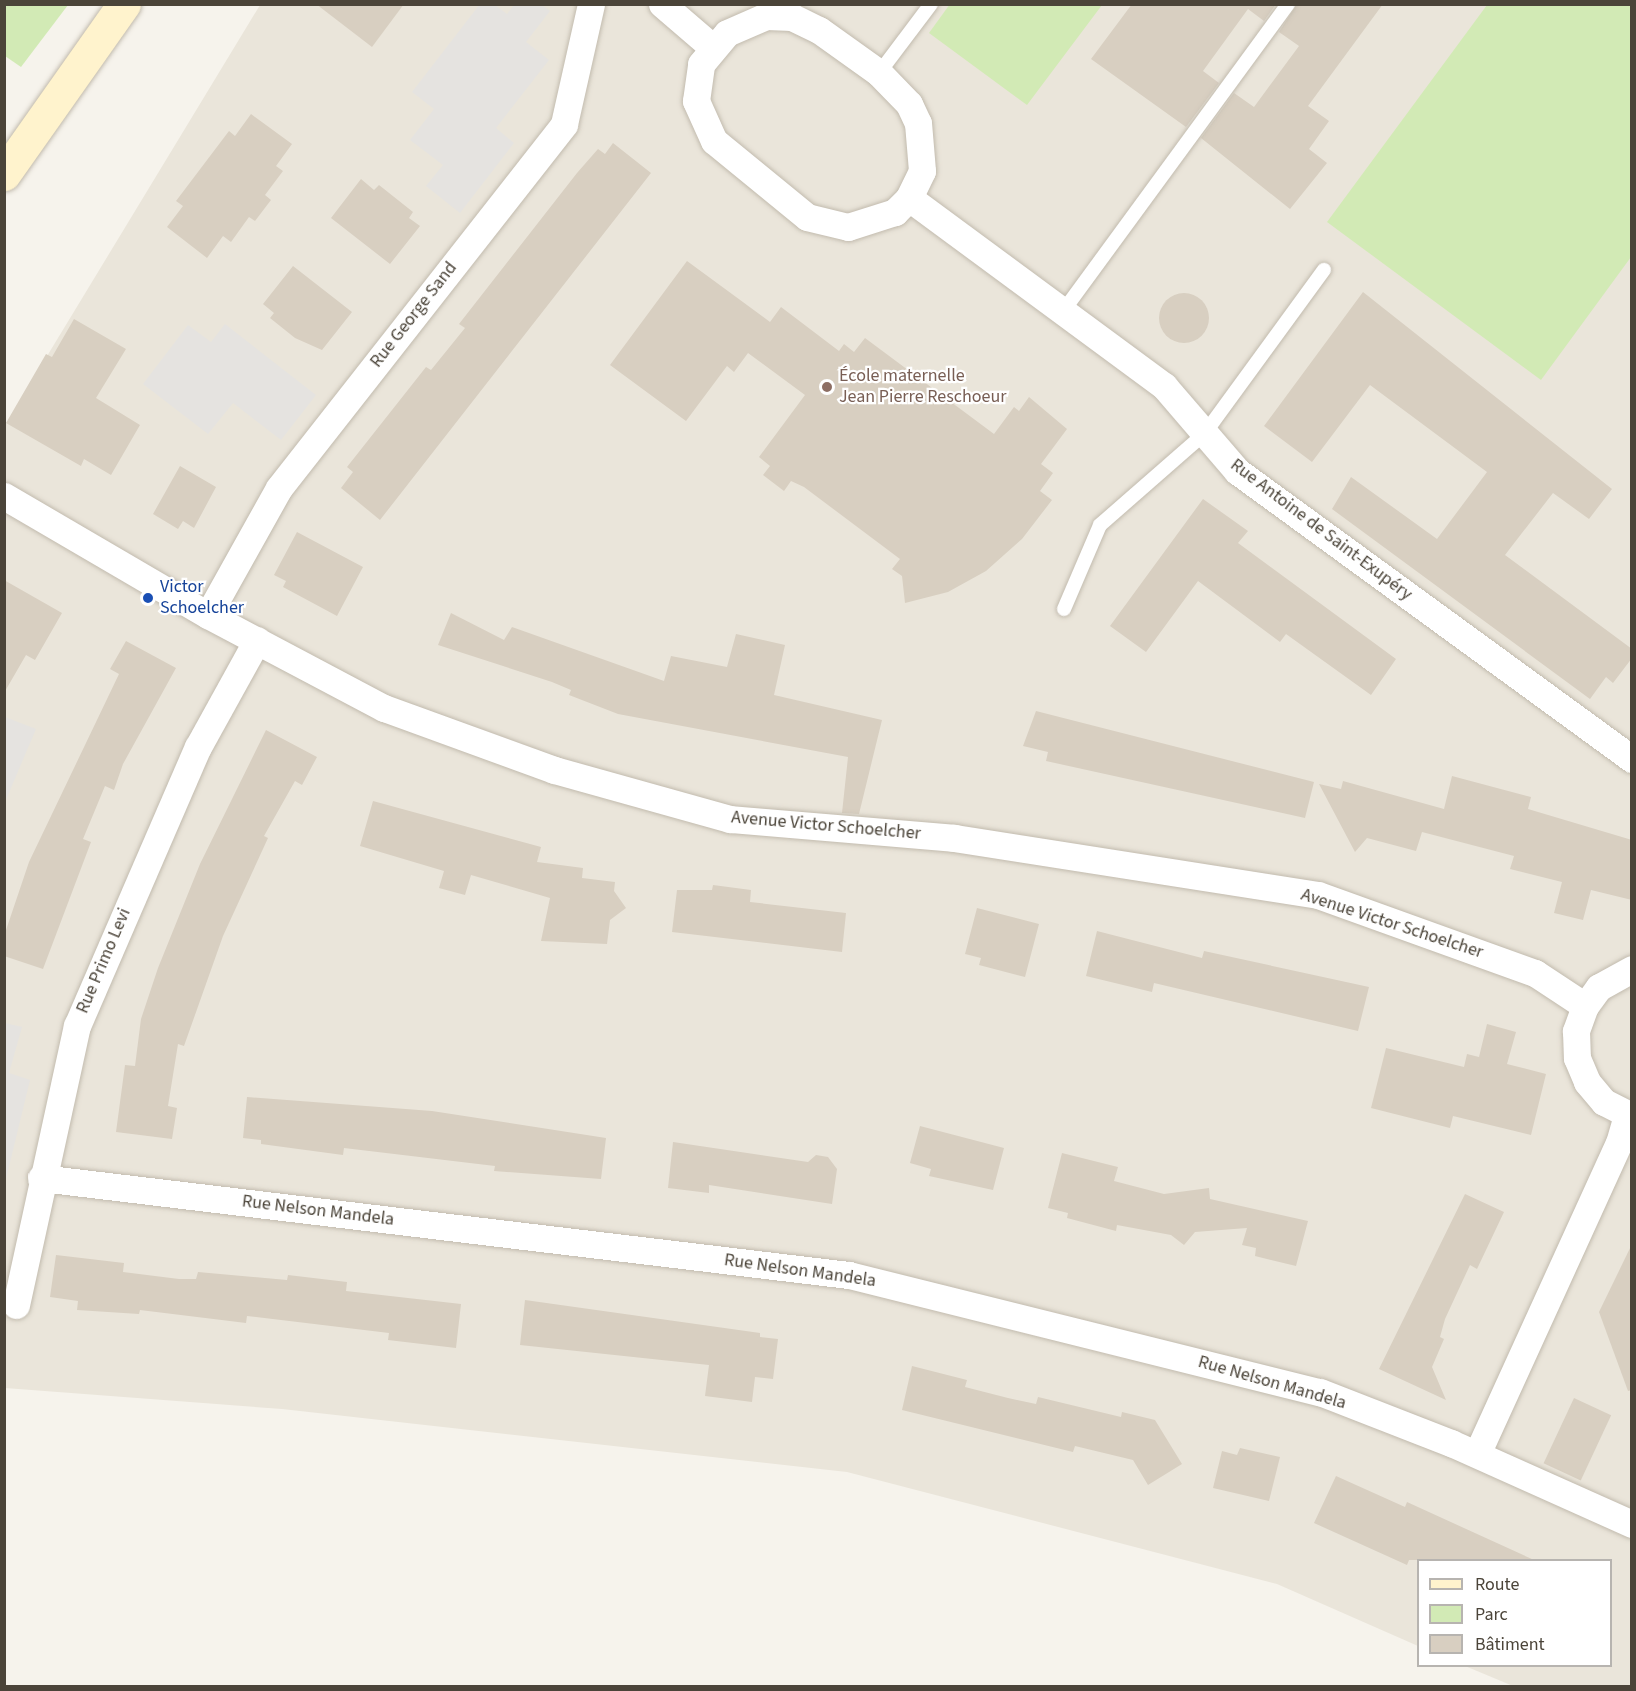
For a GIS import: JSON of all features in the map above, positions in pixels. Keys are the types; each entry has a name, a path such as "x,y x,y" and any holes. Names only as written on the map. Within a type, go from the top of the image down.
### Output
{"street":[{"path":"4,174 123,4"},
{"name":"Rue George Sand","path":"208,615 279,488 564,124 591,4"},
{"path":"662,4 712,47"},
{"path":"766,16 792,17 819,30 879,73 909,104 918,123 922,171 909,198 871,223 848,227 824,223 807,217 727,156 710,134 696,101 700,64 712,47 744,22 766,16"},
{"name":"Rue Antoine de Saint-Exupéry","path":"909,198 1064,310 1164,386 1237,471 1632,759"},
{"name":"Avenue Victor Schoelcher","path":"4,496 208,615 384,708 587,780 730,819 954,838 1318,895 1535,972 1585,1006"},
{"name":"Rue Primo Levi","path":"16,1305 41,1178 76,1026 198,747 257,640"},
{"path":"1477,1454 1619,1143 1629,1116 1604,1102 1587,1082 1577,1058 1576,1031 1585,1006 1599,987 1632,969"},
{"name":"Rue Nelson Mandela","path":"41,1178 849,1275 1320,1392 1477,1454 1632,1524"}],"lane":[{"path":"879,73 931,4"},
{"path":"1064,310 1288,4"},
{"path":"1064,609 1100,525 1205,433 1324,270"}],"shaded area":[{"path":"480,4 495,5 507,14 514,5 542,5 550,11 526,42 549,60 496,128 514,143 460,213 426,186 443,165 410,140 434,109 412,92"},
{"path":"260,5 1631,5 1631,1686 1513,1686 1467,1667 1612,1667 1612,1559 1417,1559 1417,1646 1277,1584 847,1472 282,1409 5,1388 4,427"},
{"path":"225,324 316,395 281,440 233,403 208,434 143,384 188,325 211,342"},
{"path":"5,717 36,729 5,802"},
{"path":"5,1023 22,1027 9,1073 30,1080 5,1183"}],"green space":[{"path":"950,4 1102,5 1027,105 929,33"},
{"path":"4,5 68,5 21,67 5,56"},
{"path":"1487,5 1631,5 1631,257 1541,380 1327,222"}],"building":[{"path":"316,4 404,4 372,47"},
{"path":"1132,4 1276,4 1264,21 1248,9 1203,71 1219,83 1186,127 1091,59"},
{"path":"1297,4 1383,4 1308,106 1329,121 1309,149 1327,163 1290,209 1201,138 1234,93 1254,107 1299,46 1279,32"},
{"path":"251,114 292,144 276,166 283,171 265,195 271,200 255,221 249,217 231,242 223,236 207,258 167,227 183,206 176,201 229,131 235,136"},
{"path":"613,143 651,173 380,520 341,488 353,472 347,467 426,367 431,370 465,328 459,324 577,173 598,149 605,154"},
{"path":"361,179 374,190 379,185 413,212 409,218 420,226 390,264 331,218"},
{"path":"687,261 770,322 781,307 839,351 844,344 854,352 865,338 994,434 1014,407 1019,411 1029,397 1067,429 1041,464 1053,473 1040,491 1052,500 1022,539 986,571 948,592 905,603 902,576 892,569 900,559 804,487 791,481 784,491 763,475 770,466 759,457 805,395 748,353 734,372 727,366 686,421 610,365"},
{"path":"293,266 352,312 322,350 295,338 270,318 274,313 263,304"},
{"path":"1363,292 1612,489 1589,519 1553,493 1505,555 1632,649 1632,658 1613,683 1606,677 1590,699 1332,509 1351,477 1437,539 1487,472 1370,385 1312,462 1264,426"},
{"path":"1184,293 1193,295 1204,304 1209,318 1207,327 1198,338 1184,343 1175,341 1164,332 1159,318 1161,309 1170,298"},
{"path":"74,319 126,349 96,398 140,425 111,475 84,459 81,466 6,423 46,354 52,357"},
{"path":"180,466 216,487 194,528 183,521 178,529 153,514"},
{"path":"1203,499 1248,531 1238,543 1396,659 1371,695 1286,634 1280,642 1198,581 1146,652 1110,626"},
{"path":"297,532 363,567 337,616 283,587 286,581 274,575"},
{"path":"4,580 62,613 35,660 26,655 4,693"},
{"path":"451,613 504,640 512,627 664,681 671,656 727,667 736,634 785,645 774,695 882,720 859,814 842,813 848,757 618,714 569,695 571,690 552,682 438,645"},
{"path":"126,641 176,668 123,764 114,790 105,786 83,839 91,842 43,969 4,956 4,936 29,862 119,674 110,669"},
{"path":"1036,711 1314,782 1305,818 1046,761 1048,752 1023,746"},
{"path":"266,730 317,757 302,785 295,781 264,836 268,838 223,936 184,1046 178,1044 168,1106 177,1108 172,1139 116,1132 125,1065 135,1066 141,1019 158,968 200,864"},
{"path":"1452,776 1531,797 1528,809 1632,840 1632,900 1591,890 1583,920 1554,913 1562,882 1510,869 1514,856 1422,832 1416,851 1367,838 1355,852 1319,784 1341,789 1343,781 1444,809"},
{"path":"373,801 541,847 537,862 583,868 582,878 615,882 614,891 626,908 610,920 607,944 541,941 550,898 471,875 465,895 439,888 444,871 360,846"},
{"path":"713,885 751,890 750,902 846,913 842,952 672,932 677,890 712,890"},
{"path":"977,908 1039,924 1025,977 979,965 981,958 965,954"},
{"path":"1097,931 1202,958 1204,951 1369,987 1358,1031 1154,983 1152,992 1086,976"},
{"path":"1487,1024 1516,1032 1507,1064 1546,1074 1531,1135 1453,1116 1450,1128 1371,1108 1386,1048 1464,1067 1467,1054 1479,1057"},
{"path":"247,1097 432,1111 606,1138 601,1179 494,1171 495,1166 344,1148 343,1155 261,1144 261,1140 243,1138"},
{"path":"920,1126 1004,1148 993,1190 929,1176 931,1169 910,1163"},
{"path":"673,1142 808,1162 816,1155 828,1157 837,1169 832,1204 709,1185 709,1193 668,1188"},
{"path":"1062,1153 1118,1167 1114,1181 1164,1194 1209,1188 1210,1199 1308,1221 1296,1266 1255,1256 1256,1248 1242,1245 1247,1228 1195,1232 1184,1245 1171,1235 1117,1225 1116,1231 1067,1218 1068,1213 1048,1208"},
{"path":"1465,1194 1504,1212 1477,1269 1470,1265 1445,1319 1440,1337 1444,1339 1432,1367 1446,1400 1379,1369"},
{"path":"1632,1244 1632,1390 1628,1391 1599,1312"},
{"path":"56,1255 124,1263 123,1272 179,1279 196,1279 198,1272 287,1280 288,1275 347,1282 346,1291 461,1304 456,1348 388,1340 389,1333 247,1316 246,1323 140,1310 139,1314 77,1310 78,1301 50,1297"},
{"path":"525,1300 760,1333 760,1337 778,1339 773,1379 755,1377 752,1402 705,1396 709,1365 520,1345"},
{"path":"912,1366 967,1380 965,1387 1008,1398 1036,1404 1038,1397 1121,1417 1122,1412 1155,1420 1182,1464 1148,1485 1133,1460 1075,1446 1073,1452 902,1410"},
{"path":"1574,1398 1611,1415 1581,1481 1544,1463"},
{"path":"1240,1448 1280,1457 1269,1501 1213,1488 1222,1451 1237,1455"},
{"path":"1336,1476 1405,1507 1407,1502 1532,1559 1417,1559 1409,1560 1407,1565 1314,1523"}],"place":[{"name":"École maternelle Jean Pierre Reschoeur","path":"827,387"},
{"name":"Victor Schoelcher","path":"148,598"}]}
